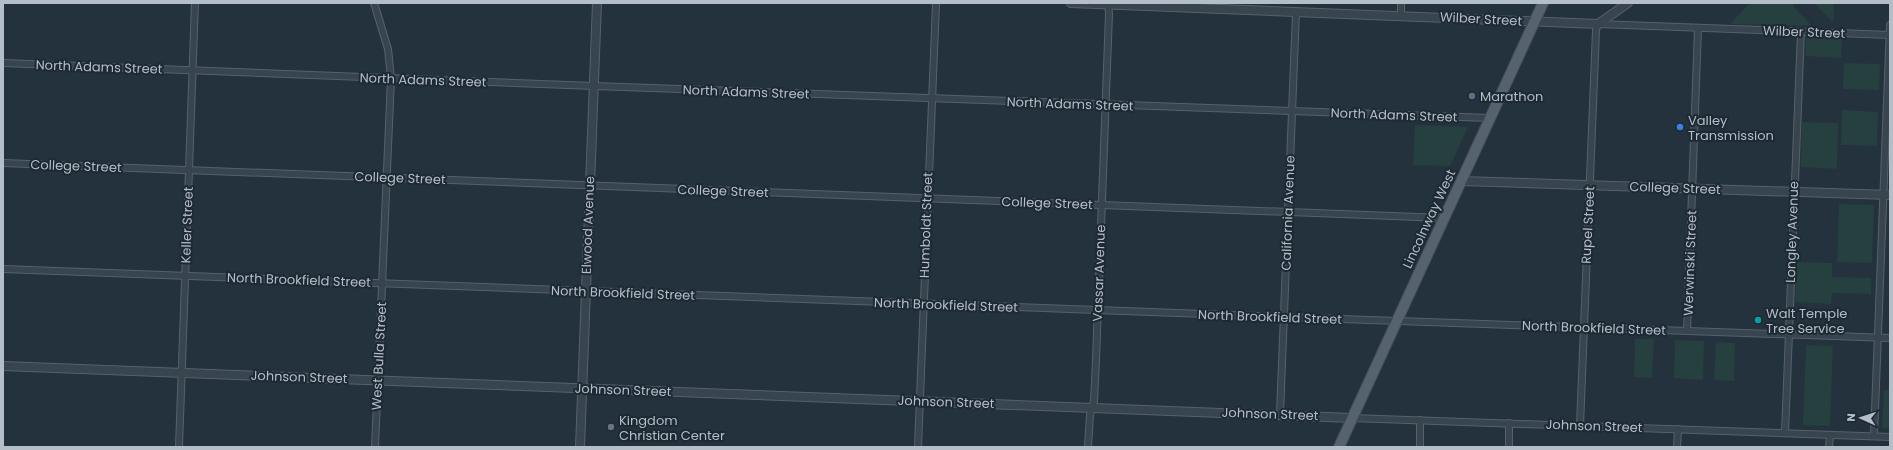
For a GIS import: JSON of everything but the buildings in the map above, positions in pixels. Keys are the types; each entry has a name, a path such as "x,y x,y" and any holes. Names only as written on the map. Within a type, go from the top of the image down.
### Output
{"main road":[{"name":"Lincolnway West","path":"1339,447 1543,3"}],"street":[{"name":"Keller Street","path":"179,447 195,3"},
{"name":"West Bulla Street","path":"374,3 388,49 391,78 375,447"},
{"name":"Elwood Avenue","path":"580,447 597,3"},
{"name":"Humboldt Street","path":"918,447 936,3"},
{"name":"Wilber Street","path":"1071,3 1890,35"},
{"path":"1401,3 1401,16"},
{"path":"1598,24 1628,3"},
{"name":"Vassar Avenue","path":"1088,447 1098,310 1106,105 1108,4"},
{"name":"California Avenue","path":"1280,414 1296,12"},
{"name":"Rupel Street","path":"1580,426 1596,30 1598,24"},
{"path":"1874,436 1886,195 1890,25"},
{"name":"Werwinski Street","path":"1687,331 1698,28"},
{"name":"Longley Avenue","path":"1785,433 1801,31"},
{"name":"North Adams Street","path":"3,63 1292,112 1490,118"},
{"name":"College Street","path":"3,163 1444,218"},
{"name":"College Street","path":"1461,181 1886,195"},
{"name":"North Brookfield Street","path":"3,269 1284,318 1890,338"},
{"name":"Johnson Street","path":"3,366 582,389 919,400 1352,418 1890,437"},
{"path":"1420,420 1420,447"},
{"path":"1509,423 1509,447"},
{"path":"1677,447 1678,430"},
{"path":"1829,447 1830,435"}],"green space":[{"path":"1750,3 1795,3 1793,6 1812,26 1730,24"},
{"path":"1814,3 1834,3 1833,22"},
{"path":"1806,38 1842,39 1841,58 1805,56"},
{"path":"1844,63 1880,64 1879,90 1843,89"},
{"path":"1842,110 1878,112 1877,146 1841,145"},
{"path":"1802,122 1838,123 1837,169 1801,167"},
{"path":"1415,125 1468,127 1450,166 1413,165"},
{"path":"1839,204 1874,205 1872,263 1837,262"},
{"path":"1797,262 1832,263 1832,277 1871,278 1871,294 1832,293 1831,304 1795,302"},
{"path":"1635,339 1654,339 1652,378 1634,377"},
{"path":"1675,340 1704,341 1703,380 1674,378"},
{"path":"1716,342 1735,343 1734,381 1714,380"},
{"path":"1806,345 1833,346 1830,426 1803,425"},
{"path":"1884,390 1890,390 1890,428 1882,428"}],"place":[{"name":"Marathon","path":"1472,96"},
{"name":"Valley Transmission","path":"1680,127"},
{"name":"Walt Temple Tree Service","path":"1758,320"},
{"name":"Kingdom Christian Center","path":"611,427"}]}
